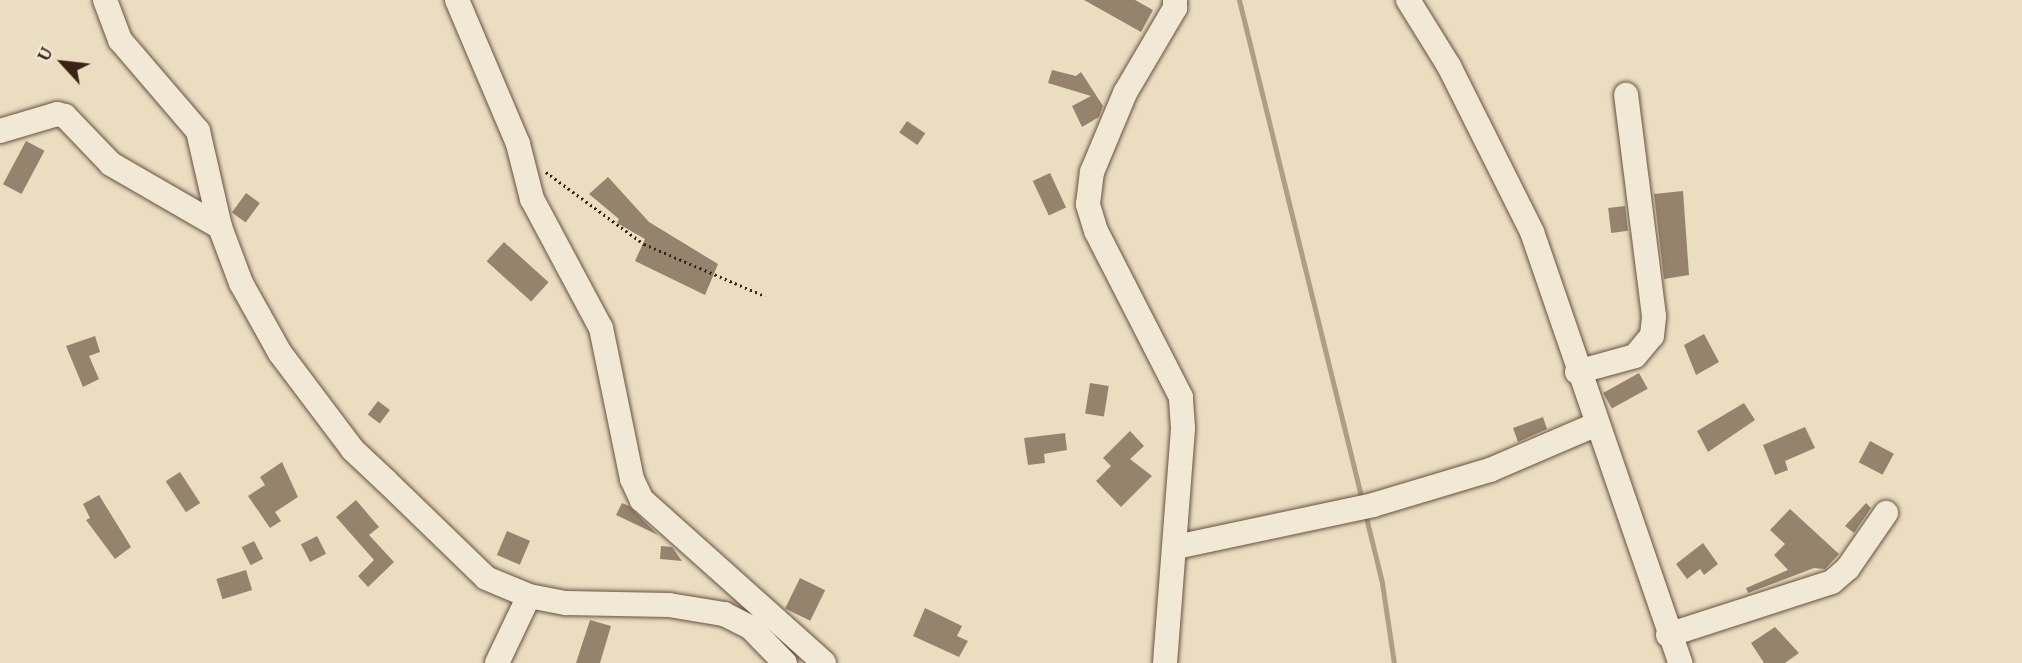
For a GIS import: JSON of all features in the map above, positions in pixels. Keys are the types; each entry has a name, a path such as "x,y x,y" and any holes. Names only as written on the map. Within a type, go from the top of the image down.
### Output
{"street":[{"path":"105,0 120,40 198,131 220,227 242,284 280,353 353,450 486,578 529,596 566,603 669,604 724,614 750,627 785,663"},
{"path":"457,0 519,150 532,199 601,328 632,479 642,499 824,663"},
{"path":"1165,663 1176,547 1183,428 1181,397 1096,231 1088,204 1092,172 1125,93 1175,8 1175,0"},
{"path":"1408,0 1448,66 1532,232 1595,425 1680,663"},
{"path":"1577,372 1635,356 1652,336 1654,316 1626,95"},
{"path":"0,131 57,114 65,116 111,164 220,227"},
{"path":"1176,547 1373,505 1490,470 1595,425"},
{"path":"1668,635 1832,582 1849,568 1886,513"},
{"path":"497,663 529,596"}],"path":[{"path":"519,150 594,211 644,244 765,296"}],"building":[{"path":"1084,0 1135,0 1153,10 1141,32"},
{"path":"1052,70 1076,76 1081,72 1103,106 1099,117 1082,127 1072,106 1091,96 1048,83"},
{"path":"907,121 925,133 917,145 899,133"},
{"path":"26,141 45,151 22,194 3,184"},
{"path":"1050,173 1066,207 1049,215 1033,181"},
{"path":"608,177 649,222 718,264 705,295 635,261 645,239 617,223 619,219 589,194"},
{"path":"1683,191 1689,275 1664,279 1654,194"},
{"path":"246,193 260,203 246,222 232,212"},
{"path":"1625,206 1628,231 1611,233 1608,208"},
{"path":"504,242 549,282 531,301 487,261"},
{"path":"1704,334 1719,362 1696,375 1684,345"},
{"path":"95,336 100,352 89,356 99,379 83,387 66,346"},
{"path":"1639,373 1648,389 1612,409 1603,393"},
{"path":"1090,383 1109,386 1104,417 1085,414"},
{"path":"378,401 390,410 380,424 368,415"},
{"path":"1744,403 1755,420 1708,452 1697,431"},
{"path":"1543,417 1547,429 1518,442 1513,428"},
{"path":"1805,427 1815,448 1785,461 1788,470 1775,475 1763,445"},
{"path":"1130,431 1144,446 1130,459 1152,476 1121,507 1096,481 1111,466 1103,458"},
{"path":"1065,433 1067,450 1044,454 1045,463 1028,465 1024,438"},
{"path":"1870,441 1894,454 1883,475 1859,462"},
{"path":"282,462 298,497 275,512 281,521 270,528 248,496 265,485 260,477"},
{"path":"180,472 200,503 186,512 166,481"},
{"path":"99,495 131,547 115,559 86,520 90,518 83,504"},
{"path":"356,500 379,527 369,535 394,562 368,587 358,576 374,560 336,517"},
{"path":"622,503 629,506 658,535 616,515"},
{"path":"1866,503 1871,508 1854,533 1845,526"},
{"path":"1790,509 1839,554 1825,569 1814,568 1748,593 1746,588 1788,570 1774,555 1785,544 1770,530"},
{"path":"507,531 530,541 520,565 497,555"},
{"path":"317,536 326,554 310,562 301,544"},
{"path":"254,541 263,559 251,565 242,547"},
{"path":"1703,543 1718,564 1704,575 1700,569 1687,579 1676,564"},
{"path":"661,546 672,547 682,561 660,559"},
{"path":"246,570 252,590 222,599 216,579"},
{"path":"800,578 825,590 810,621 785,609"},
{"path":"925,608 962,626 957,636 968,641 959,657 913,636"},
{"path":"590,620 611,626 600,663 576,663"},
{"path":"1775,627 1799,653 1785,663 1764,663 1751,643"}],"waterway":[{"path":"1239,0 1362,500"},
{"path":"1365,513 1382,583 1394,663"}]}
